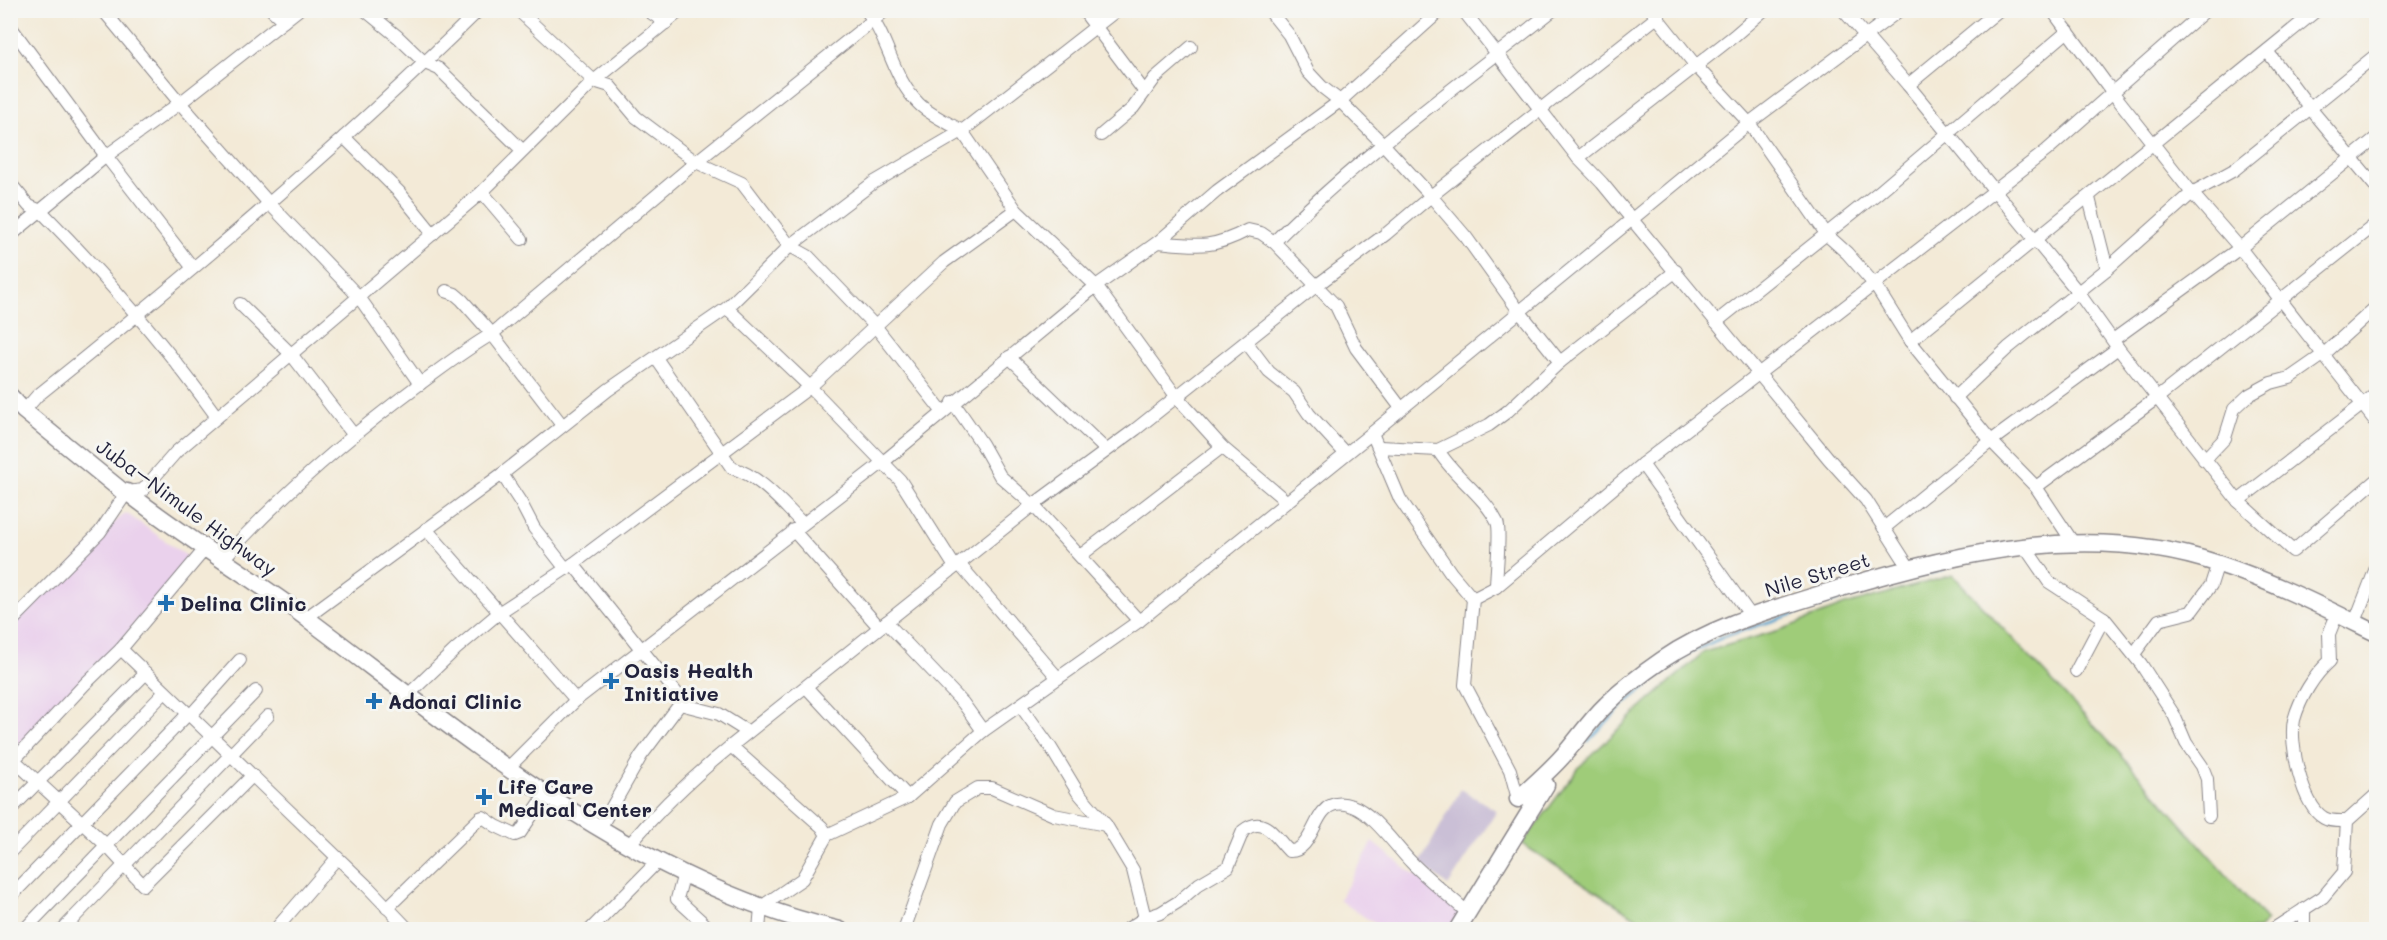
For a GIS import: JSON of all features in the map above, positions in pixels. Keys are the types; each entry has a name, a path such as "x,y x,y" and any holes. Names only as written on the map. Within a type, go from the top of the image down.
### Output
{"main road":[{"name":"Juba–Nimule Highway","path":"10,396 24,411 122,491 127,492 205,549 223,559 408,695 600,828 658,861 728,895 840,930"},
{"name":"Nile Street","path":"1518,798 1560,759 1606,705 1638,678 1698,637 1751,616 1956,557 2025,547 2074,544 2147,548 2218,563 2301,596 2376,633"},
{"path":"1458,930 1546,784 1518,798"}],"street":[{"path":"103,10 180,103 268,202 359,297 420,384"},
{"path":"272,10 284,21"},
{"path":"10,236 106,156 180,103 298,10"},
{"path":"364,10 398,37 425,63 439,69 522,150"},
{"path":"24,411 37,396 139,315 344,137 479,10"},
{"path":"518,10 594,81 610,86 636,117 696,162 742,183 790,246 808,256 876,327 942,411"},
{"path":"647,10 666,23"},
{"path":"10,623 100,532 127,492 143,490 176,452 482,192 594,81 681,10"},
{"path":"866,10 874,20 898,73 919,104 962,131 1016,210 1096,286 1176,396 1222,447 1286,501"},
{"path":"223,559 278,501 353,434 468,348 492,334 696,162 886,10"},
{"path":"1083,10 1144,91"},
{"path":"306,618 502,474 608,390 727,308 790,246 873,183 962,131 1118,10"},
{"path":"1269,10 1289,35 1308,72 1384,145 1431,196 1466,237 1519,311 1560,362"},
{"path":"509,767 576,700 882,463 942,411 1096,286 1158,242 1217,190 1340,101 1441,10"},
{"path":"1463,10 1578,158 1676,271 1829,459 1866,500 1910,569"},
{"path":"1274,242 1299,216 1384,145 1553,10"},
{"path":"1578,158 1764,10"},
{"path":"1843,10 1996,190 2078,292 2204,460 2238,501 2293,551 2376,480"},
{"path":"759,930 761,907 802,879 827,835 908,797 983,731 1139,621 1749,123 1900,10"},
{"path":"1908,85 1999,10"},
{"path":"2052,10 2113,93 2155,143 2192,193 2240,248 2376,422"},
{"path":"1473,599 1496,587 1642,464 1996,190 2113,93 2206,10"},
{"path":"1910,341 2089,198 2317,10"},
{"path":"629,845 653,816 690,780 748,732 807,688 1033,506 1386,234 1656,13 1696,66 1749,123 1827,235 1875,285 1910,341 1955,398 1991,441 2036,487 2074,544"},
{"path":"10,26 106,156 193,268"},
{"path":"1716,322 1827,235 2068,31"},
{"path":"1101,135 1133,108 1155,78 1191,47"},
{"path":"2267,51 2310,108 2376,187"},
{"path":"1955,398 2008,348 2107,269 2192,193 2234,170 2376,55"},
{"path":"344,137 399,192 433,234"},
{"path":"1884,528 2376,138"},
{"path":"10,183 29,206 41,211 98,268 139,315 217,417"},
{"path":"482,192 522,239"},
{"path":"2089,198 2107,269"},
{"path":"408,695 456,649 500,612 569,566 810,387 944,262 1016,210"},
{"path":"2036,487 2157,398 2376,224"},
{"path":"1158,242 1208,246 1230,240 1248,230 1261,233 1274,242 1336,306 1356,348 1401,408"},
{"path":"1380,447 1438,450 1489,425 1508,411 1560,362 1676,271"},
{"path":"446,291 462,300 492,334 562,425"},
{"path":"240,304 291,354 353,434"},
{"path":"2204,460 2225,438 2234,409 2249,395 2271,383 2290,378 2322,355 2376,307"},
{"path":"727,308 810,387 900,480 957,566 1058,678"},
{"path":"1246,343 1269,372 1294,392 1309,414 1344,452"},
{"path":"1009,357 1106,450"},
{"path":"656,358 687,400 720,454 732,468 741,471 763,486 883,625 963,703 983,731"},
{"path":"2238,501 2376,394"},
{"path":"953,402 982,444 1000,476 1033,506 1139,621"},
{"path":"1372,433 1380,447 1400,499 1451,573 1473,599 1465,685 1510,770 1518,798"},
{"path":"1080,556 1222,447"},
{"path":"1438,450 1446,464 1473,490 1498,523 1496,587"},
{"path":"1642,464 1751,616"},
{"path":"502,474 534,528 641,648 678,695 680,704 641,756 600,828"},
{"path":"426,529 576,700"},
{"path":"2025,547 2049,582 2104,618 2134,654 2174,715 2186,743 2202,766 2207,779 2209,816"},
{"path":"205,549 121,649 12,762 105,844 143,885 252,776"},
{"path":"2134,654 2159,620 2191,612 2211,585 2218,563"},
{"path":"2355,622 2376,568"},
{"path":"2337,614 2329,634 2330,661 2319,670 2305,695 2292,731 2298,769 2309,803 2324,818 2347,821"},
{"path":"2076,671 2104,618"},
{"path":"121,649 409,930"},
{"path":"10,897 240,660"},
{"path":"10,810 146,673"},
{"path":"807,688 908,797"},
{"path":"24,930 256,691"},
{"path":"10,852 165,692"},
{"path":"680,704 719,714 748,732"},
{"path":"1020,705 1051,748 1077,791 1106,825 1133,870 1145,918"},
{"path":"62,930 268,716"},
{"path":"731,746 827,835"},
{"path":"904,930 942,824 955,802 978,789 992,788 1054,815 1106,825"},
{"path":"387,908 480,818 483,817 515,835 520,833 546,794"},
{"path":"2272,930 2323,897 2344,872 2347,821 2376,795"},
{"path":"1126,930 1178,902 1199,884 1228,867 1243,831 1248,827 1254,825 1275,832 1289,851 1294,852 1304,845 1323,812 1330,805 1338,803 1353,806 1367,816 1414,865 1467,912"},
{"path":"275,930 337,858"},
{"path":"590,930 658,861"},
{"path":"684,873 677,898 711,930"},
{"path":"2304,909 2304,930"}],"shaded area":[{"path":"126,513 191,559 117,646 11,753 10,627 104,531"},
{"path":"1461,789 1497,811 1448,886 1420,863"},
{"path":"1373,842 1409,871 1465,907 1452,929 1383,929 1339,900"}],"green space":[{"path":"1953,575 2112,745 2267,921 2258,929 1654,929 1522,844 1580,766 1704,652 1783,629 1845,605"}],"waterway":[{"path":"1892,583 1943,570"},
{"path":"1588,741 1627,701 1689,653 1728,635 1869,590"}],"place":[{"name":"Delina Clinic","path":"166,603"},
{"name":"Oasis Health Initiative","path":"611,681"},
{"name":"Adonai Clinic","path":"374,701"},
{"name":"Life Care Medical Center","path":"484,797"}]}
